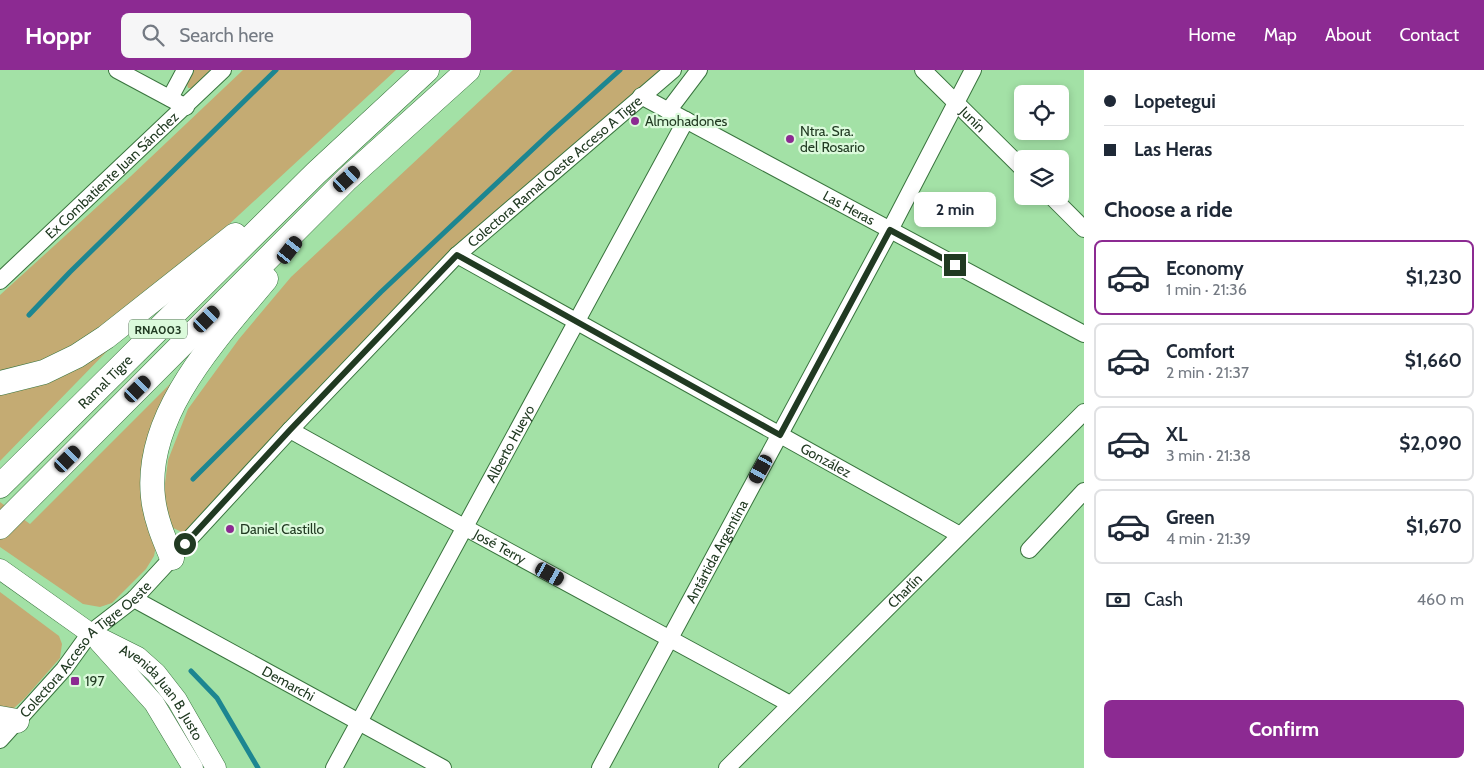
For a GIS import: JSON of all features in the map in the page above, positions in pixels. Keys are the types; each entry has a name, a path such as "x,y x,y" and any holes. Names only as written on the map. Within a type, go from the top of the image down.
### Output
{"highway":[{"name":"RNA003","path":"316,173 427,70"},
{"name":"RNA003","path":"347,179 468,70"},
{"path":"0,383 44,372 78,356 106,337 316,173"},
{"name":"Ramal Tigre","path":"0,486 316,173"},
{"path":"172,558 156,516 152,477 160,434 170,412 214,341 347,179"},
{"name":"Ramal Tigre","path":"6,521 347,179"}],"main road":[{"name":"Avenida Juan B. Justo","path":"0,569 90,633 138,657 156,673 177,700 216,768"},
{"name":"Avenida Juan B. Justo","path":"90,633 154,703 193,768"}],"street":[{"path":"118,70 186,107"},
{"path":"170,98 185,70"},
{"name":"Ex Combatiente Juan Sánchez","path":"1,277 186,107 223,70"},
{"name":"Colectora Ramal Oeste Acceso A Tigre","path":"172,558 290,430 457,255 673,70"},
{"path":"668,111 699,70"},
{"name":"Junín","path":"923,70 1014,160"},
{"name":"Antártida Argentina","path":"600,768 890,230 974,70"},
{"name":"Las Heras","path":"641,96 1084,334"},
{"name":"Alberto Hueyo","path":"334,768 686,120"},
{"path":"1060,205 1084,229"},
{"name":"González","path":"457,255 960,535"},
{"name":"Charlín","path":"727,768 1084,412"},
{"name":"José Terry","path":"290,430 670,640 790,704"},
{"path":"1029,550 1084,491"},
{"name":"Colectora Acceso A Tigre Oeste","path":"0,740 9,720 64,669 90,633 134,599 172,558"},
{"name":"Demarchi","path":"134,599 443,768"}],"shaded area":[{"path":"194,70 210,70 193,88 188,88 187,84"},
{"path":"243,70 396,70 200,251 68,352 31,368 0,373 0,295 131,176"},
{"path":"513,70 664,70 577,143 184,533 171,527 162,507 168,460 188,409 239,339 291,277"},
{"path":"114,344 0,461 0,392"},
{"path":"204,350 162,423 157,541 154,556 146,569 112,603 100,607 83,604 0,547 0,502 30,524"},
{"path":"0,592 59,636 62,644 60,658 25,698 13,709 0,712"}],"waterway":[{"path":"29,315 70,272 276,70"},
{"path":"193,479 381,292 620,70"},
{"path":"191,671 217,698 258,768"}],"place":[{"name":"Almohadones","path":"635,121"},
{"name":"Ntra. Sra. del Rosario","path":"790,139"},
{"name":"Daniel Castillo","path":"230,529"},
{"name":"197","path":"75,681"}],"route":[{"path":"185,544 290,430 457,255 780,435 890,230 955,265"}]}
